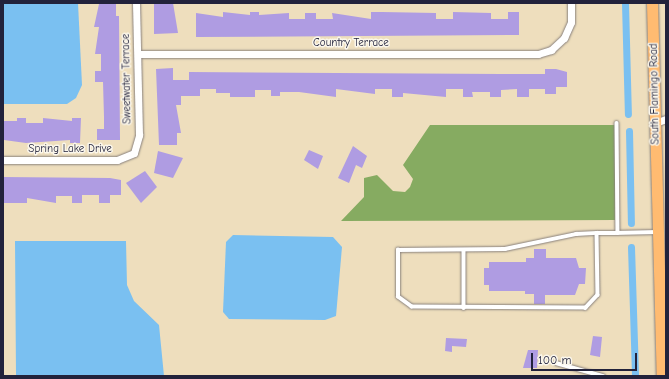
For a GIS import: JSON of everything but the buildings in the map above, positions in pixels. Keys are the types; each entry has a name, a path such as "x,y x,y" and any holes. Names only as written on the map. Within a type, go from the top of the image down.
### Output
{"highway":[{"name":"South Flamingo Road","path":"652,3 662,122 658,232 662,376"}],"street":[{"name":"Sweetwater Terrace","path":"134,153 139,135 136,3"},
{"name":"Country Terrace","path":"138,54 532,54 551,50 560,42 571,22 571,3"},
{"name":"Spring Lake Drive","path":"3,160 117,160 134,153"}],"lane":[{"path":"617,123 618,232"},
{"path":"597,233 598,295 592,305 464,308 412,307 398,297 398,250 522,248 576,234 597,233 618,232 658,232"},
{"path":"464,250 464,308"},
{"path":"556,363 603,376"}],"green space":[{"path":"430,125 615,125 615,220 341,221 364,197 364,178 377,175 393,191 405,192 410,187 413,179 403,165"}],"water":[{"path":"3,3 78,3 82,85 76,98 67,104 3,104"},
{"path":"233,235 333,237 342,247 336,316 325,320 229,319 223,312 226,242"},
{"path":"15,241 126,241 127,285 134,301 159,325 164,376 16,376"}],"waterway":[{"path":"625,3 628,114"},
{"path":"629,131 631,223"},
{"path":"631,247 635,376"}]}
